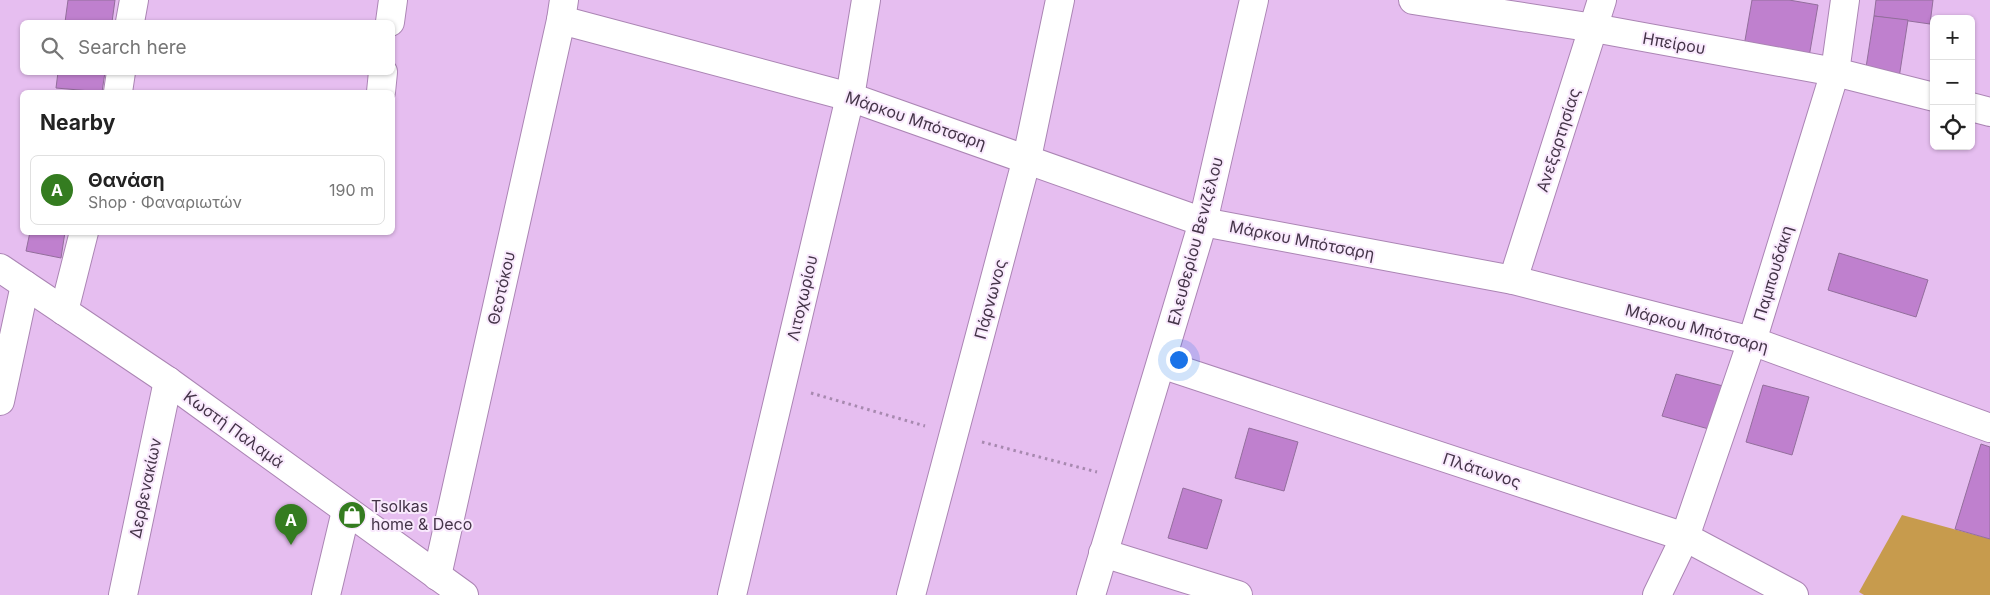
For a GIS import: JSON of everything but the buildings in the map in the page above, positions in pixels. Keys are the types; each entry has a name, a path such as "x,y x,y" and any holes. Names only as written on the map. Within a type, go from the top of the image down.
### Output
{"street":[{"path":"130,20 134,0"},
{"path":"390,20 393,0"},
{"name":"Λιτοχωρίου","path":"732,595 850,97 866,0"},
{"name":"Πάρνωνος","path":"911,595 1028,158 1060,0"},
{"name":"Ελευθερίου Βενιζέλου","path":"1092,595 1203,222 1254,0"},
{"name":"Ηπείρου","path":"1413,0 1594,28 1835,72 1930,96"},
{"name":"Ανεξαρτησίας","path":"1513,280 1602,0"},
{"name":"Παμπουδάκη","path":"1657,595 1685,537 1752,341 1835,72 1846,0"},
{"name":"Μάρκου Μπότσαρη","path":"562,10 850,97 1028,158 1203,222 1513,280 1752,341 1990,428"},
{"name":"Θεοτόκου","path":"437,576 562,10"},
{"path":"118,90 121,75"},
{"path":"381,90 383,75"},
{"path":"1975,108 1990,112"},
{"path":"64,311 83,235"},
{"name":"Κωστή Παλαμά","path":"0,268 168,381 464,595"},
{"path":"0,401 25,285"},
{"name":"Πλάτωνος","path":"1162,364 1685,537 1794,595"},
{"name":"Δερβενακίων","path":"122,595 168,381"},
{"path":"326,595 346,511"},
{"path":"1103,553 1238,595"}],"shaded area":[{"path":"1902,515 1990,539 1990,595 1864,595 1859,592"}],"place":[{"name":"Tsolkas home & Deco","path":"352,515"},
{"name":"Θανάση","path":"291,545"}]}
